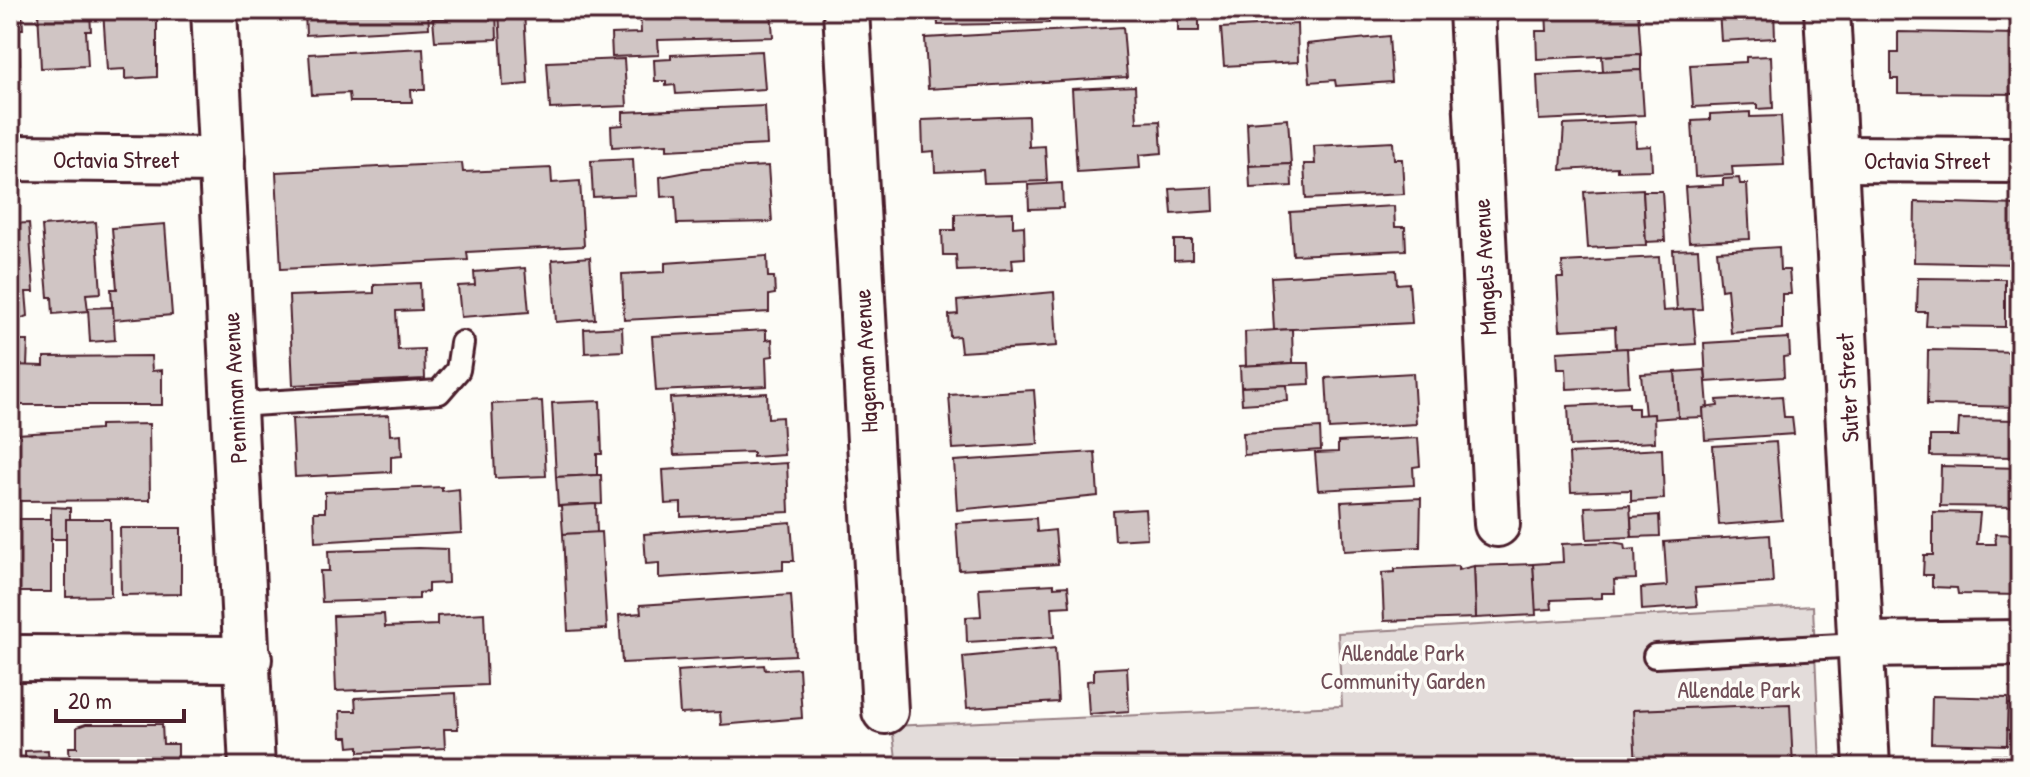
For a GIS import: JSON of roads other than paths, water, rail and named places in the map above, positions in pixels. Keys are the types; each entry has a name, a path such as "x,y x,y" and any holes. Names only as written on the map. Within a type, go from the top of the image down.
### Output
{"street":[{"name":"Penniman Avenue","path":"214,10 249,659 252,767"},
{"name":"Hageman Avenue","path":"846,10 885,711"},
{"name":"Mangels Avenue","path":"1472,10 1497,524"},
{"name":"Suter Street","path":"1827,10 1867,767"},
{"name":"Octavia Street","path":"10,158 222,160"},
{"name":"Octavia Street","path":"1835,159 2020,160"},
{"path":"1860,645 2020,643"},
{"path":"10,658 249,659"}],"lane":[{"path":"235,405 439,392 458,370 462,343"},
{"path":"1655,656 1860,645"}],"park label":[{"name":"Allendale Park Community Garden","path":"1403,666"},
{"name":"Allendale Park","path":"1739,689"}]}
